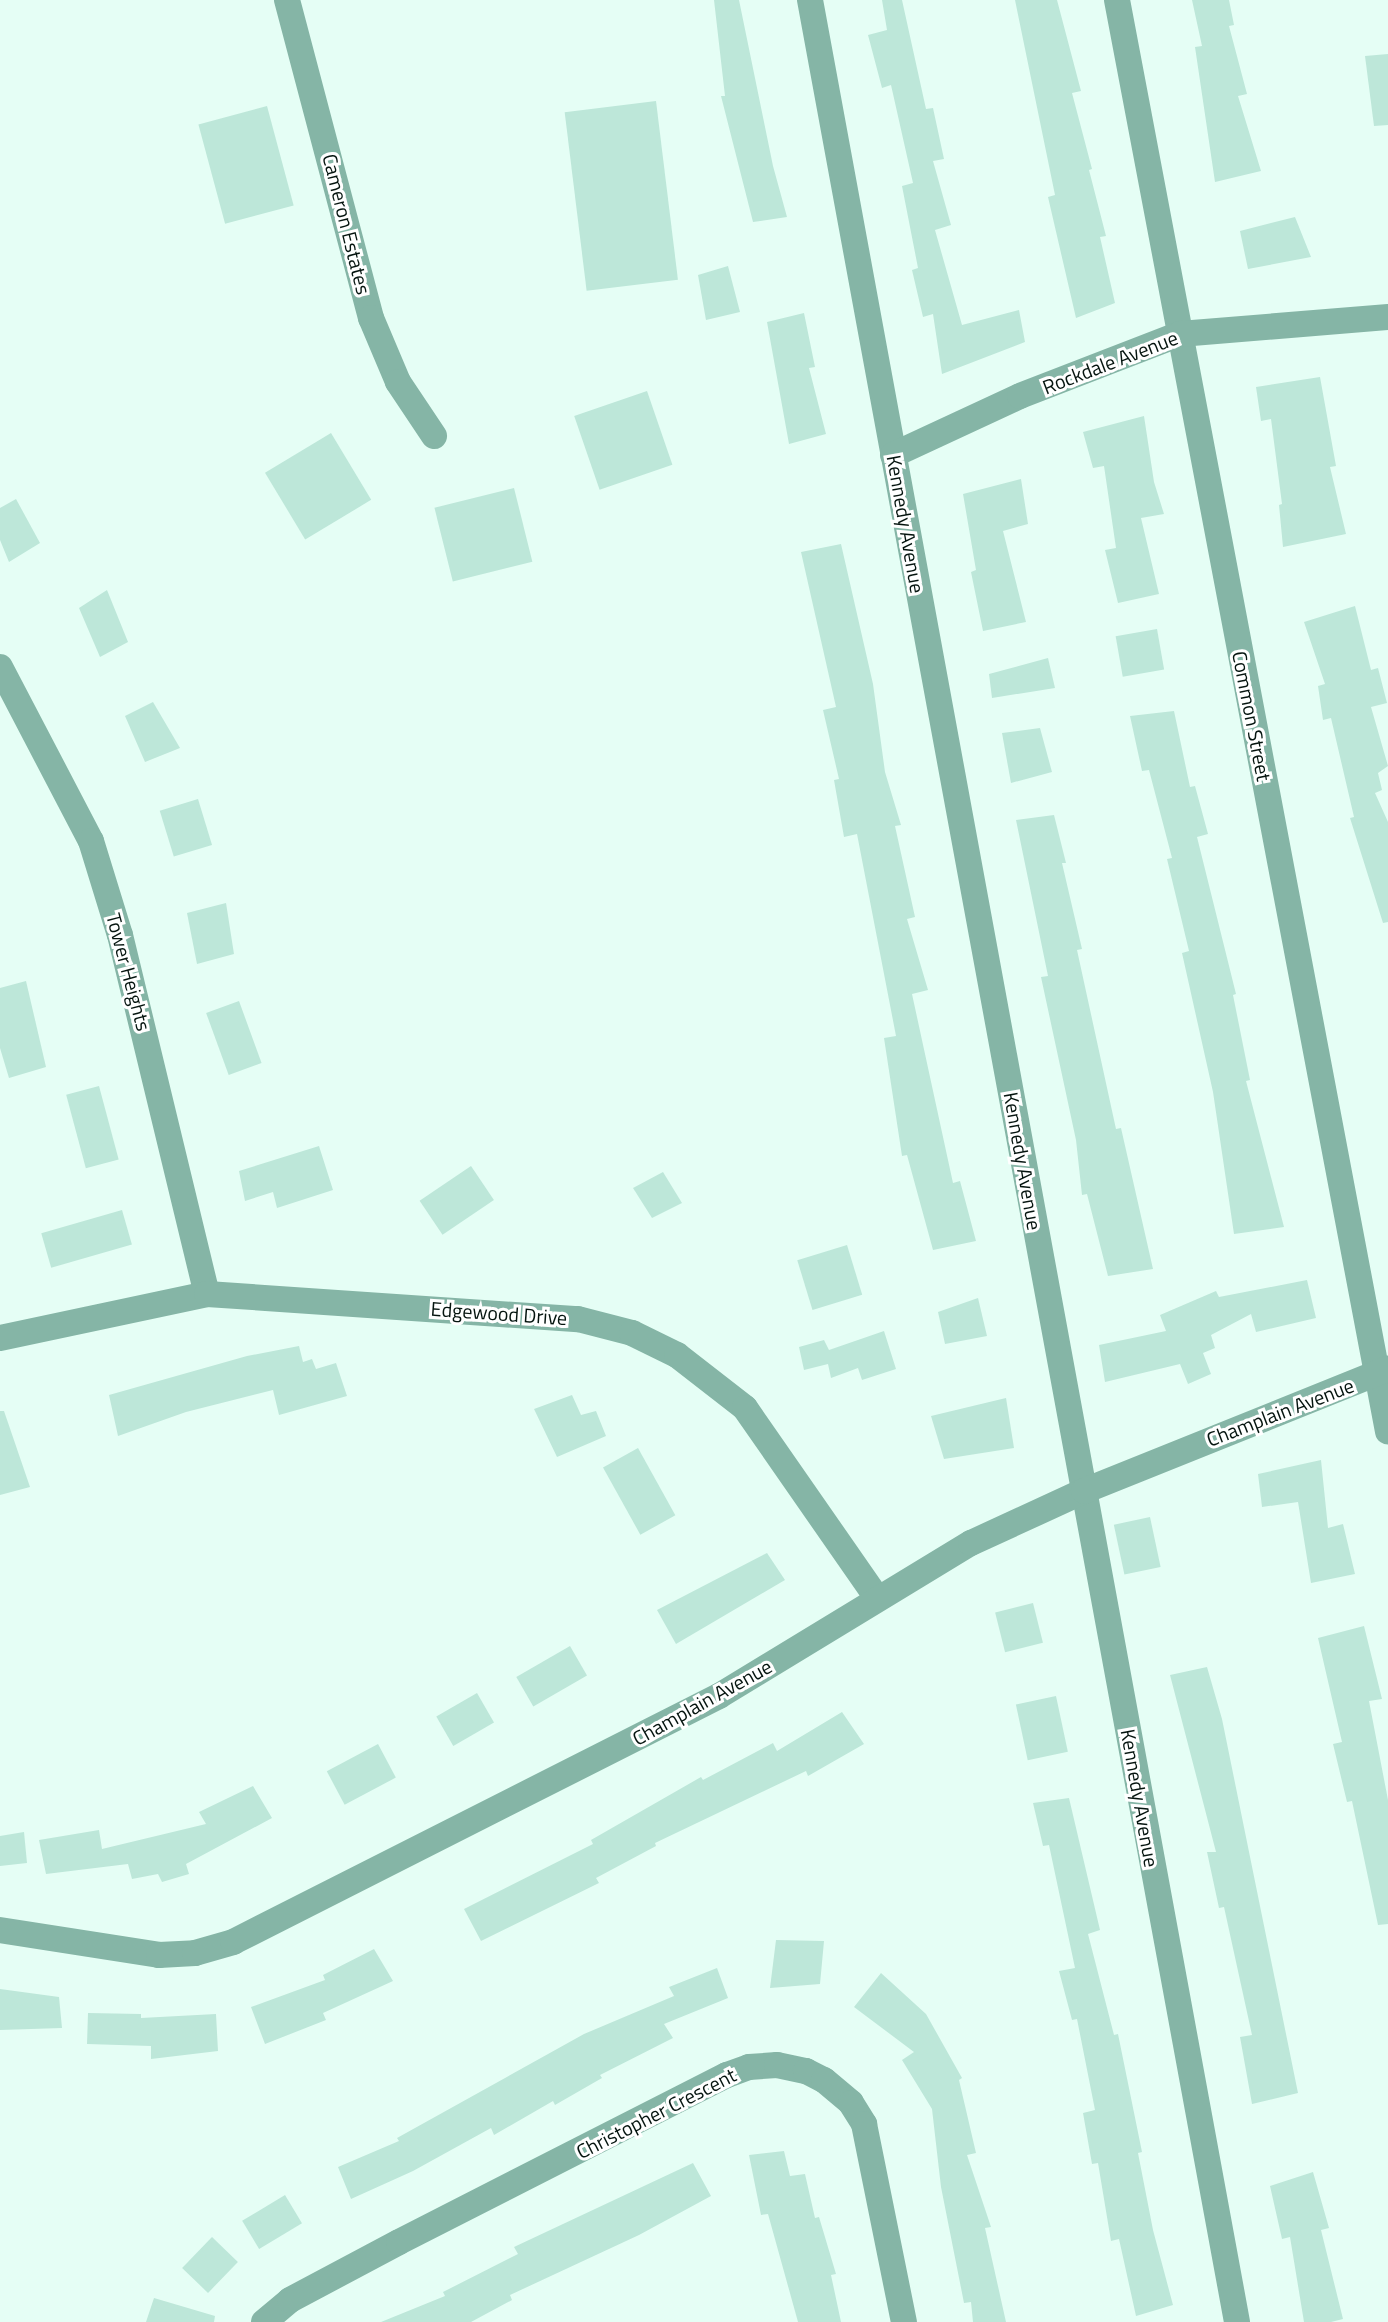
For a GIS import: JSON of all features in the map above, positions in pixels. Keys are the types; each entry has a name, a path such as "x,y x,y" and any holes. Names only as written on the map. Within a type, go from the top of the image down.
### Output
{"street":[{"name":"Cameron Estates","path":"287,0 371,318 398,382 434,436"},
{"name":"Kennedy Avenue","path":"810,0 1237,2322"},
{"name":"Common Street","path":"1117,0 1382,1371 1388,1432"},
{"name":"Rockdale Avenue","path":"893,455 1020,396 1180,334 1388,317"},
{"name":"Tower Heights","path":"0,667 91,841 128,964 207,1294"},
{"name":"Edgewood Drive","path":"0,1338 207,1294 578,1319 653,1341 693,1366 745,1408 877,1598"},
{"name":"Champlain Avenue","path":"0,1930 159,1955 215,1949 719,1696 971,1543 1084,1491 1382,1371"},
{"name":"Christopher Crescent","path":"264,2322 290,2300 727,2075 749,2067 777,2065 806,2071 824,2080 851,2103 864,2124 904,2322"}],"building":[{"path":"714,0 739,0 773,166 787,217 753,222 721,96 725,96"},
{"path":"882,0 902,0 926,109 933,108 944,159 933,161 951,225 935,230 962,325 1019,310 1025,342 942,374 933,314 923,317 912,270 918,268 902,186 913,183 891,85 882,88 868,35 887,30"},
{"path":"1015,0 1057,0 1081,91 1072,93 1106,236 1100,237 1115,303 1076,318 1048,197 1055,195"},
{"path":"1192,0 1229,0 1234,25 1229,26 1247,94 1238,96 1261,171 1215,182 1195,47 1202,46"},
{"path":"1388,54 1388,125 1374,126 1365,56"},
{"path":"656,101 678,280 587,291 565,112"},
{"path":"267,106 294,205 225,224 198,124"},
{"path":"1295,217 1311,257 1248,269 1240,231"},
{"path":"728,266 740,312 706,320 698,275"},
{"path":"804,313 815,367 809,368 826,434 789,444 767,322"},
{"path":"1320,377 1336,466 1330,467 1346,534 1283,547 1279,505 1282,504 1271,419 1261,421 1256,387"},
{"path":"647,391 672,465 600,490 574,416"},
{"path":"1144,416 1154,482 1164,514 1141,518 1159,594 1118,603 1105,550 1116,548 1104,466 1093,468 1083,432"},
{"path":"331,433 371,500 305,540 265,473"},
{"path":"1021,479 1028,524 1003,531 1026,622 983,631 971,572 976,570 963,494"},
{"path":"514,488 532,562 453,582 434,508"},
{"path":"16,499 40,543 9,562 0,540 0,508"},
{"path":"841,544 873,684 885,772 901,825 895,826 915,917 907,919 928,990 912,994 953,1183 960,1181 976,1241 933,1250 907,1155 902,1156 884,1038 896,1036 857,834 844,837 834,780 839,779 823,710 836,707 801,552"},
{"path":"107,590 128,642 100,657 79,608"},
{"path":"1355,606 1371,670 1378,668 1387,703 1371,707 1388,766 1378,773 1382,790 1375,793 1388,822 1388,922 1383,923 1350,818 1354,817 1331,718 1323,720 1318,686 1325,684 1304,622"},
{"path":"1157,629 1164,669 1123,677 1116,636"},
{"path":"1048,658 1055,688 992,698 989,674"},
{"path":"153,702 180,748 145,762 125,716"},
{"path":"1174,711 1190,787 1195,786 1208,834 1197,837 1236,994 1233,995 1250,1080 1246,1081 1284,1227 1234,1234 1213,1092 1182,953 1189,951 1167,859 1172,858 1149,770 1142,771 1130,716"},
{"path":"1040,728 1052,772 1011,783 1002,733"},
{"path":"198,799 212,845 174,857 160,811"},
{"path":"1054,815 1082,949 1077,950 1116,1129 1121,1128 1153,1269 1108,1276 1087,1194 1082,1195 1076,1140 1041,977 1048,976 1016,820"},
{"path":"226,903 234,954 197,964 187,913"},
{"path":"26,981 46,1067 9,1078 0,1048 0,988"},
{"path":"239,1001 262,1063 229,1075 206,1013"},
{"path":"99,1086 119,1159 86,1168 66,1095"},
{"path":"319,1146 333,1190 277,1208 273,1192 245,1201 239,1171"},
{"path":"471,1166 494,1200 443,1235 420,1201"},
{"path":"663,1172 682,1203 652,1218 633,1188"},
{"path":"122,1210 132,1245 51,1268 41,1233"},
{"path":"847,1245 862,1295 812,1310 797,1260"},
{"path":"1307,1280 1316,1318 1256,1332 1251,1314 1211,1335 1215,1348 1203,1353 1211,1374 1188,1384 1180,1364 1105,1382 1099,1345 1166,1331 1160,1315 1216,1291 1219,1297"},
{"path":"978,1298 987,1336 945,1344 938,1312"},
{"path":"884,1331 896,1369 862,1380 858,1368 831,1378 828,1364 804,1370 799,1347 824,1340 829,1350"},
{"path":"299,1346 303,1362 312,1359 316,1369 336,1363 347,1396 279,1415 273,1390 186,1412 118,1436 109,1395 247,1356"},
{"path":"572,1395 581,1415 596,1411 606,1436 557,1457 534,1409"},
{"path":"1006,1398 1014,1448 944,1459 931,1416"},
{"path":"0,1411 4,1411 30,1487 0,1495"},
{"path":"638,1448 675,1515 640,1535 603,1467"},
{"path":"1321,1460 1328,1528 1343,1524 1355,1574 1311,1583 1298,1502 1262,1507 1258,1474"},
{"path":"1150,1517 1161,1567 1124,1575 1114,1525"},
{"path":"767,1553 785,1580 676,1644 657,1610"},
{"path":"1033,1603 1043,1643 1005,1652 995,1612"},
{"path":"1364,1626 1382,1699 1369,1701 1388,1800 1388,1924 1378,1925 1352,1801 1347,1802 1333,1744 1342,1742 1318,1638"},
{"path":"570,1646 587,1675 533,1706 516,1677"},
{"path":"1207,1667 1222,1719 1298,2093 1252,2104 1240,2037 1252,2035 1224,1907 1219,1908 1207,1852 1216,1852 1170,1675"},
{"path":"477,1693 494,1722 453,1746 436,1716"},
{"path":"1056,1696 1068,1752 1028,1760 1016,1705"},
{"path":"842,1712 864,1744 808,1776 806,1771 655,1843 656,1846 596,1878 599,1883 481,1941 464,1909 593,1844 591,1840 701,1777 703,1780 773,1743 777,1751"},
{"path":"378,1744 396,1778 345,1805 327,1771"},
{"path":"253,1786 272,1818 186,1864 189,1874 162,1882 158,1874 132,1879 128,1864 46,1874 39,1840 99,1830 102,1849 206,1824 199,1812"},
{"path":"1069,1798 1100,1930 1088,1934 1114,2035 1118,2034 1142,2152 1138,2153 1153,2230 1173,2305 1136,2316 1119,2239 1111,2241 1098,2163 1092,2164 1083,2113 1095,2110 1077,2019 1072,2020 1059,1971 1075,1968 1049,1845 1043,1846 1033,1803"},
{"path":"24,1832 27,1863 0,1866 0,1836"},
{"path":"776,1940 824,1941 820,1984 770,1988"},
{"path":"374,1949 393,1981 323,2013 326,2020 265,2044 251,2007 325,1980 323,1975"},
{"path":"717,1968 728,1998 664,2024 673,2038 600,2075 602,2078 555,2105 553,2101 494,2135 491,2128 413,2171 351,2199 338,2167 399,2141 397,2138 584,2034 674,1996 669,1987"},
{"path":"881,1973 926,2014 962,2078 959,2080 976,2153 967,2155 991,2227 985,2228 1006,2322 973,2322 971,2302 964,2303 941,2187 932,2109 902,2060 914,2052 854,2007"},
{"path":"0,1989 59,1997 62,2028 0,2030"},
{"path":"88,2013 141,2014 141,2018 216,2014 218,2051 151,2059 151,2046 87,2044"},
{"path":"784,2151 790,2176 805,2174 815,2218 819,2217 836,2274 831,2275 841,2322 798,2322 768,2214 761,2215 749,2155"},
{"path":"693,2163 711,2196 639,2235 510,2295 512,2300 471,2322 381,2322 445,2296 443,2292 518,2254 514,2247"},
{"path":"1313,2172 1329,2228 1321,2230 1343,2319 1331,2322 1304,2322 1290,2237 1282,2239 1270,2186"},
{"path":"285,2195 302,2223 259,2249 242,2221"},
{"path":"212,2237 238,2262 208,2293 182,2268"},
{"path":"154,2298 215,2316 214,2322 146,2322"}]}
